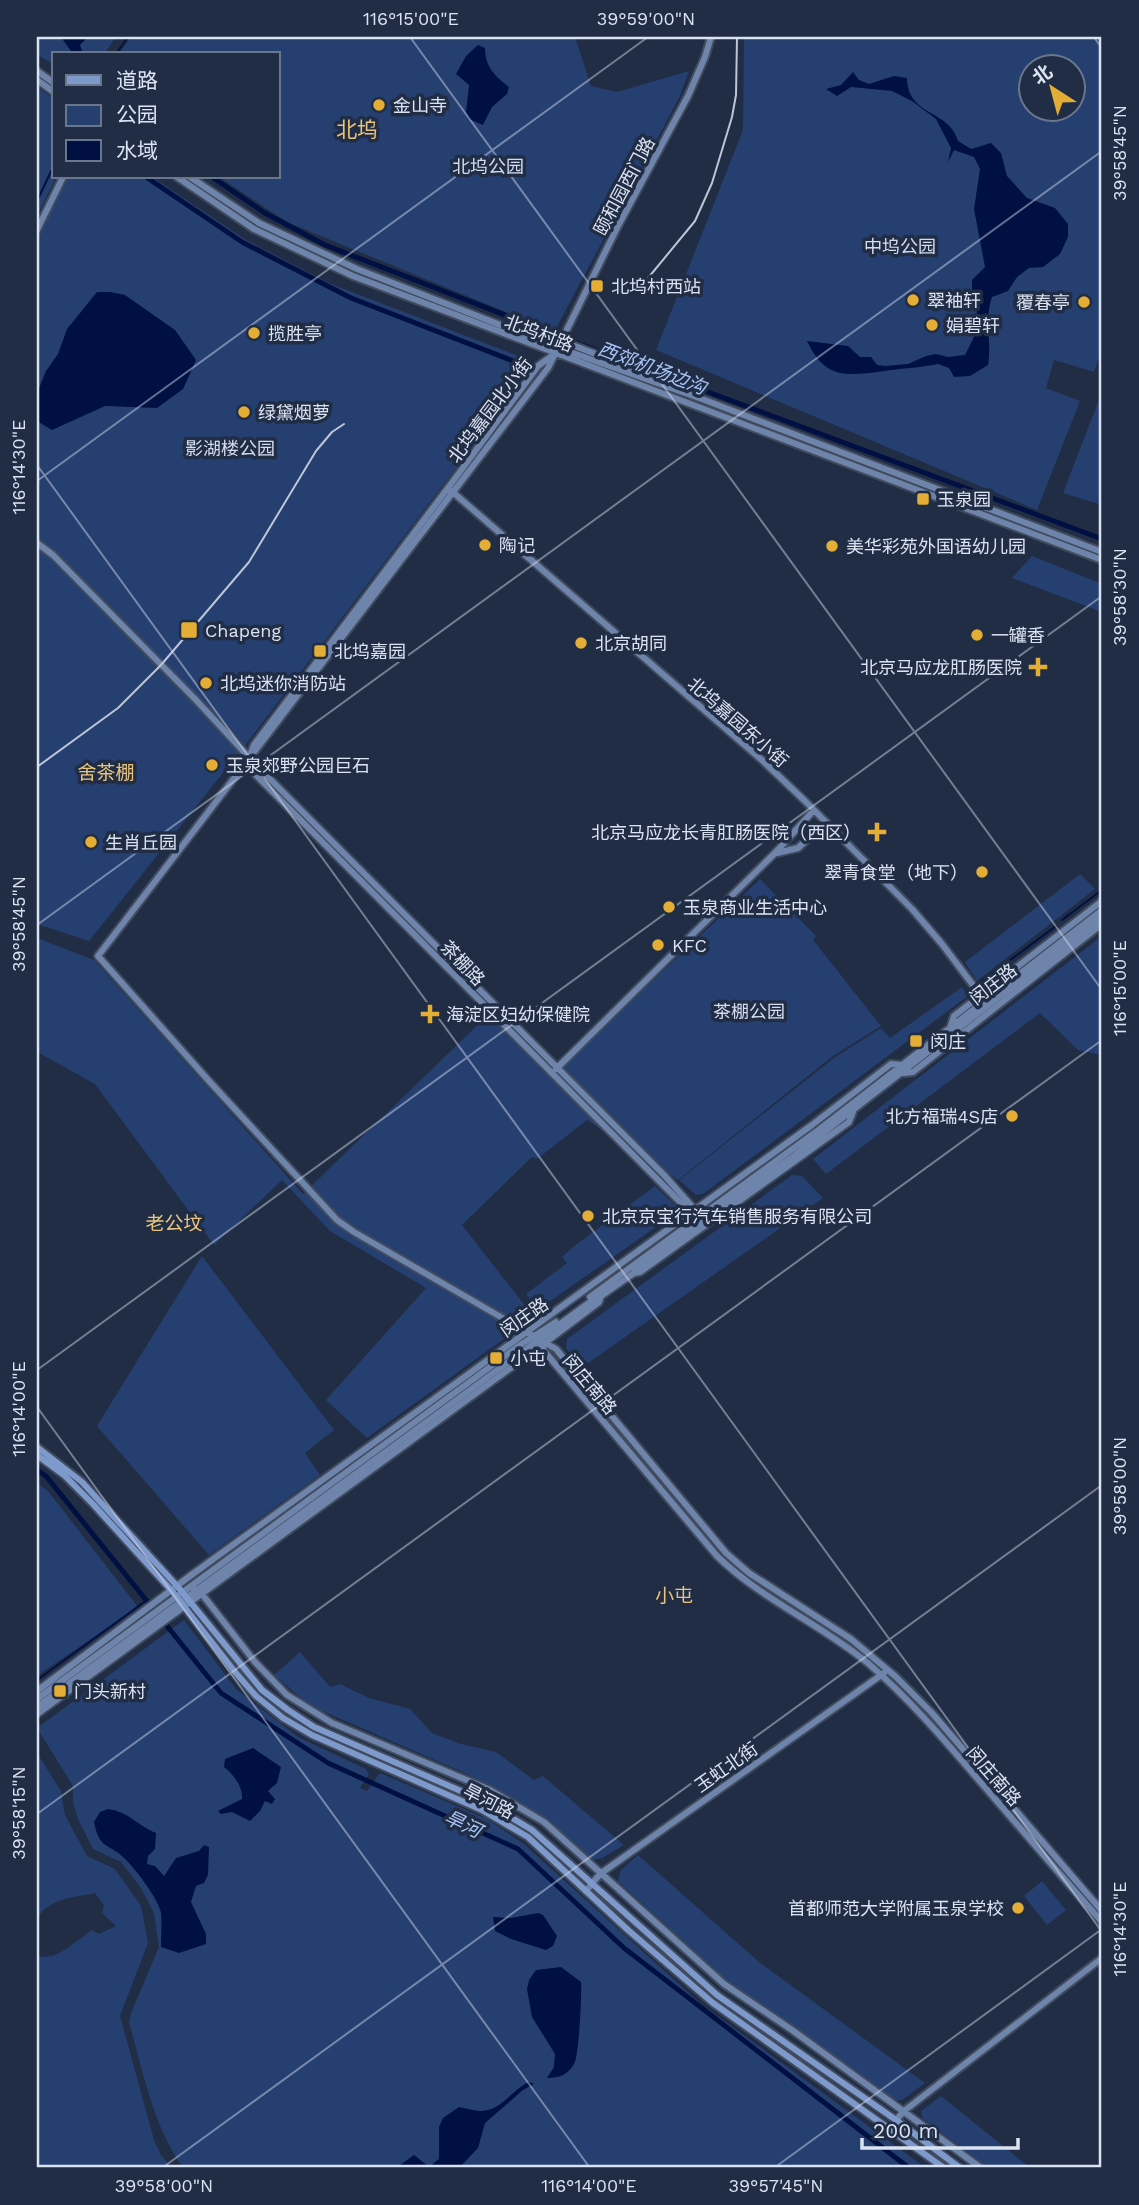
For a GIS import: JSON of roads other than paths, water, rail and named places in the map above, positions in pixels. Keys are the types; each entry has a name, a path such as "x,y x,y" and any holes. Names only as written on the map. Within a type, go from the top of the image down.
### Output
{"main road":[{"name":"旱河路","path":"37,1447 82,1482 262,1690 314,1727 486,1802 511,1816 543,1839 717,1995 860,2094 960,2168"},
{"name":"旱河路","path":"37,1455 77,1487 181,1597 234,1672 284,1718 312,1735 482,1810 538,1845 713,2003 944,2168"}],"street":[{"name":"颐和园西门路","path":"559,348 618,226 688,96 711,37"},
{"path":"37,71 52,82"},
{"path":"37,80 52,91"},
{"path":"37,230 63,178"},
{"name":"北坞村路","path":"178,178 254,229 287,247 353,276 644,379 1102,552"},
{"name":"北坞村路","path":"192,178 259,223 357,269 1102,560"},
{"name":"北坞村路","path":"559,348 637,370 644,379"},
{"name":"北坞嘉园北小街","path":"527,1333 337,1220 208,1081 98,956 249,757 254,745 450,490 538,366 559,348"},
{"name":"北坞嘉园东小街","path":"450,490 751,751 814,810 912,909 982,998"},
{"name":"茶棚路","path":"37,543 58,559 196,700 249,757 254,773 555,1070 684,1206 700,1215"},
{"path":"555,1070 775,853 814,810"},
{"path":"775,853 798,848 826,822"},
{"name":"闵庄路","path":"169,1606 254,1530 527,1333 853,1111 982,998 1102,901"},
{"name":"闵庄路","path":"982,998 1102,910"},
{"name":"闵庄路","path":"902,1069 1102,917"},
{"name":"闵庄路","path":"169,1606 270,1528 520,1345 541,1341 891,1064 912,1072 1102,924"},
{"name":"闵庄路","path":"181,1597 200,1591 597,1297 600,1299 849,1122 853,1111"},
{"name":"闵庄路","path":"637,1273 637,1267 700,1215"},
{"path":"527,1333 541,1341"},
{"name":"闵庄南路","path":"541,1341 550,1358 717,1556 740,1577 884,1673 1102,1922"},
{"path":"254,1530 270,1528"},
{"path":"181,1597 200,1591"},
{"name":"旱河路","path":"200,1591 271,1680 304,1707 332,1723 490,1790 544,1822 724,1984 981,2168"},
{"path":"38,1694 169,1606"},
{"path":"37,1707 169,1606"},
{"path":"37,1714 153,1617"},
{"name":"闵庄南路","path":"884,1673 895,1676 932,1713 1102,1911"},
{"name":"玉虹北街","path":"586,1891 600,1874 884,1673"},
{"path":"538,1845 543,1839"},
{"path":"896,2120 904,2111 1102,1958"},
{"path":"854,2102 860,2094"},
{"path":"927,2155 933,2148"}],"water":[{"path":"61,37 88,37 80,45 82,52 72,52"},
{"path":"478,45 485,48 492,70 509,87 507,94 492,107 483,125 469,119 466,112 469,85 456,74 466,56"},
{"path":"853,72 859,80 869,84 894,76 907,78 914,100 947,123 958,141 971,149 991,143 1001,153 1007,176 1027,198 1055,208 1068,224 1068,237 1060,254 1043,267 1029,268 1017,277 1008,291 992,297 988,365 970,376 954,377 949,368 938,364 859,374 838,372 821,363 807,341 848,346 860,357 871,357 877,365 885,366 908,364 936,354 948,357 965,355 974,337 978,301 972,294 972,280 985,267 974,209 980,169 974,157 954,150 948,162 951,148 936,119 912,101 892,91 851,87 837,96 826,89 841,85"},
{"path":"97,292 125,295 175,330 196,360 183,389 157,408 105,406 52,430 37,421 37,393 46,371 58,354 67,329"},
{"path":"253,1748 281,1767 277,1783 268,1791 275,1799 272,1804 265,1801 250,1821 232,1812 221,1814 218,1811 242,1799 237,1782 224,1767 225,1759"},
{"path":"108,1809 128,1816 156,1833 155,1849 148,1856 147,1864 155,1866 164,1876 176,1858 199,1851 204,1845 209,1847 208,1875 204,1883 196,1886 191,1902 206,1934 206,1944 179,1953 161,1947 161,1913 156,1900 129,1863 105,1845 96,1831 94,1822 100,1812"},
{"path":"538,1913 543,1915 557,1936 553,1946 546,1950 495,1931 493,1917 511,1918"},
{"path":"561,1967 581,1982 576,2059 566,2073 547,2078 554,2067 555,2054 532,2017 527,1989 536,1970"},
{"path":"529,2082 534,2084 523,2090 485,2123 478,2148 459,2168 396,2168 414,2155 429,2167 439,2159 439,2127 443,2118 459,2107 489,2110"}],"waterway":[{"path":"117,52 128,37"},
{"path":"37,201 52,169"},
{"path":"147,178 242,242 351,298 526,366"},
{"name":"西郊机场边沟","path":"213,178 265,213 325,245 582,345 1102,539"},
{"path":"1062,920 1102,890"},
{"path":"982,981 1056,926"},
{"name":"旱河","path":"37,1470 46,1476 221,1693 328,1763 518,1849 624,1948 909,2168"},
{"path":"37,1680 147,1600"}],"tram line":[{"path":"639,289 695,221 712,183 736,95 737,37"},
{"path":"37,767 118,708 161,665 249,562 316,451 332,432 344,424"}],"place":[{"name":"金山寺","path":"379,105"},
{"name":"北坞村西站","path":"597,286"},
{"name":"翠袖轩","path":"913,300"},
{"name":"覆春亭","path":"1084,302"},
{"name":"娟碧轩","path":"932,325"},
{"name":"揽胜亭","path":"254,333"},
{"name":"绿黛烟萝","path":"244,412"},
{"name":"玉泉园","path":"923,499"},
{"name":"陶记","path":"485,545"},
{"name":"美华彩苑外国语幼儿园","path":"832,546"},
{"name":"Chapeng","path":"189,630"},
{"name":"一罐香","path":"977,635"},
{"name":"北京胡同","path":"581,643"},
{"name":"北坞嘉园","path":"320,651"},
{"name":"北京马应龙肛肠医院","path":"1038,667"},
{"name":"北坞迷你消防站","path":"206,683"},
{"name":"玉泉郊野公园巨石","path":"212,765"},
{"name":"北京马应龙长青肛肠医院（西区）","path":"877,832"},
{"name":"生肖丘园","path":"91,842"},
{"name":"翠青食堂（地下）","path":"982,872"},
{"name":"玉泉商业生活中心","path":"669,907"},
{"name":"KFC","path":"658,945"},
{"name":"海淀区妇幼保健院","path":"430,1014"},
{"name":"闵庄","path":"916,1041"},
{"name":"北方福瑞4S店","path":"1012,1116"},
{"name":"北京京宝行汽车销售服务有限公司","path":"588,1216"},
{"name":"小屯","path":"496,1358"},
{"name":"门头新村","path":"60,1691"},
{"name":"首都师范大学附属玉泉学校","path":"1018,1908"}],"district":[{"name":"北坞","path":"357,129"},
{"name":"舍茶棚","path":"106,772"},
{"name":"老公坟","path":"174,1223"},
{"name":"小屯","path":"674,1595"}],"park label":[{"name":"北坞公园","path":"488,166"},
{"name":"中坞公园","path":"900,246"},
{"name":"影湖楼公园","path":"230,448"},
{"name":"茶棚公园","path":"749,1011"}]}
